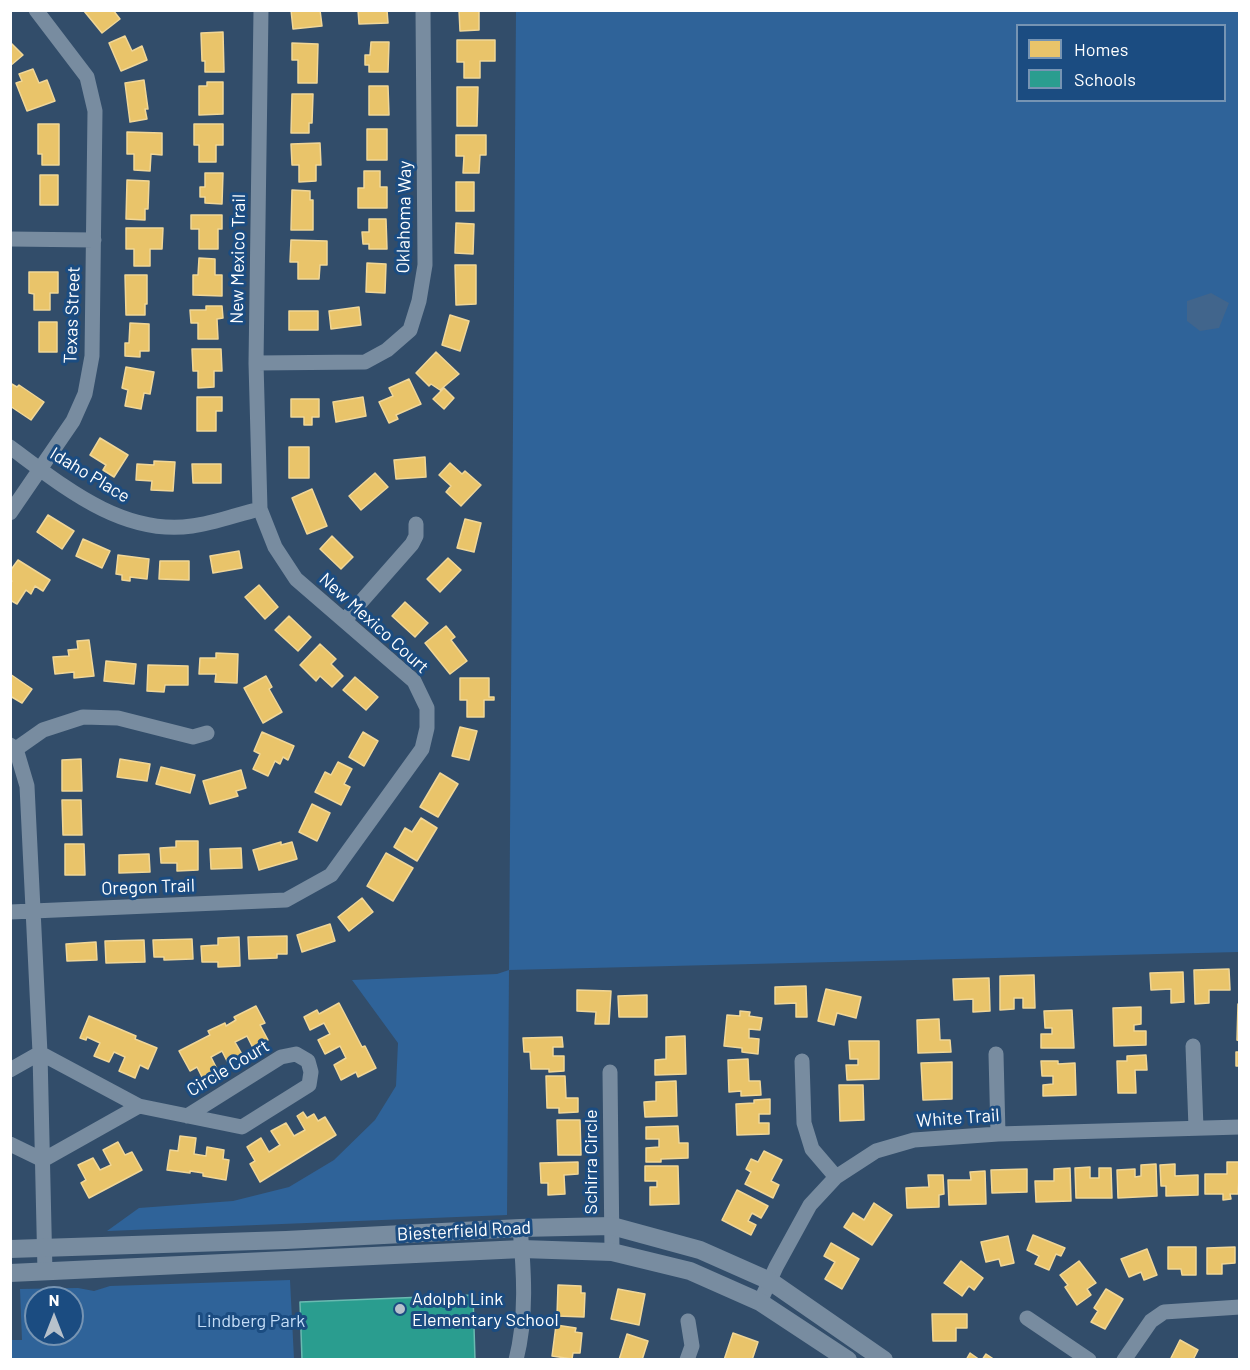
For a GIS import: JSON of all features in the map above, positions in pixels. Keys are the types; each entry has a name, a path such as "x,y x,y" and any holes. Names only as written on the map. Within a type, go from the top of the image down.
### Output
{"street":[{"name":"Texas Street","path":"10,513 73,421 84,394 92,357 95,111 87,77 36,10"},
{"name":"New Mexico Trail","path":"260,509 256,363 261,10"},
{"name":"Oklahoma Way","path":"256,363 365,362 387,350 410,330 419,301 425,265 423,10"},
{"path":"10,239 94,240"},
{"name":"Idaho Place","path":"10,447 97,506 128,520 159,527 192,526 260,509"},
{"name":"New Mexico Court","path":"260,509 274,547 296,579 414,681 427,708 427,728 422,749 331,875 286,900"},
{"path":"345,620 412,544 416,536 416,524"},
{"path":"45,1272 40,1053 27,786 13,747 43,730 83,717 118,718 193,737 207,733"},
{"name":"Oregon Trail","path":"10,912 286,900"},
{"path":"1193,1046 1196,1128"},
{"path":"10,1070 40,1053"},
{"name":"Circle Court","path":"40,1053 139,1106 187,1116 242,1127 309,1085 312,1072 308,1061 296,1054 282,1057 187,1116"},
{"path":"996,1054 998,1134"},
{"path":"802,1061 804,1123 812,1149 836,1177"},
{"name":"Schirra Circle","path":"610,1072 612,1252"},
{"path":"43,1160 139,1106"},
{"name":"White Trail","path":"760,1302 810,1205 836,1177 876,1151 914,1140 998,1134 1239,1127"},
{"path":"10,1144 43,1160"},
{"name":"Biesterfield Road","path":"10,1249 612,1226 700,1250 770,1281 884,1359"},
{"path":"516,1359 522,1325 524,1288 520,1228"},
{"name":"Biesterfield Road","path":"10,1273 522,1249 612,1252 690,1271 760,1302 848,1359"},
{"path":"1124,1359 1151,1322 1164,1312 1239,1307"},
{"path":"1027,1318 1089,1359"},
{"path":"687,1359 692,1346 688,1321"}],"green space":[{"path":"516,11 1239,11 1239,952 509,970"},
{"path":"509,970 507,1215 107,1231 139,1208 233,1201 289,1187 334,1160 375,1120 396,1086 398,1043 352,980 497,974"},
{"name":"Lindberg Park","path":"290,1280 294,1359 11,1359 11,1340 22,1340 20,1289 24,1289 24,1346 84,1346 84,1289 94,1291 110,1286"}],"shaded area":[{"path":"1211,293 1229,303 1219,328 1200,331 1187,321 1187,301"}],"building: Homes":[{"path":"113,10 120,19 102,33 84,11"},
{"path":"291,10 320,10 322,26 293,29"},
{"path":"358,10 387,10 388,23 359,24"},
{"path":"459,10 479,10 479,30 460,31"},
{"path":"223,32 224,72 205,72 205,61 202,61 201,33"},
{"path":"125,36 132,51 142,46 147,60 121,71 109,43"},
{"path":"457,40 495,40 495,61 480,61 480,78 464,78 464,62 457,62"},
{"path":"10,42 23,55 10,66"},
{"path":"371,42 389,42 388,72 369,72 369,65 365,65 365,55 370,55"},
{"path":"292,43 318,44 317,83 298,83 298,60 292,60"},
{"path":"33,69 39,83 47,80 55,101 27,111 16,83 22,81 19,74"},
{"path":"144,80 147,119 130,122 125,83"},
{"path":"207,82 223,82 223,114 199,115 199,86 207,86"},
{"path":"369,86 388,86 389,115 369,115"},
{"path":"457,87 478,87 477,126 457,126"},
{"path":"292,94 313,94 312,123 309,123 309,133 291,133"},
{"path":"38,124 59,124 59,165 42,165 42,154 38,154"},
{"path":"194,124 223,124 223,145 216,145 216,162 199,162 199,145 194,145"},
{"path":"367,129 387,129 387,160 367,160"},
{"path":"127,132 162,133 162,155 151,154 150,171 134,170 134,154 127,154"},
{"path":"456,135 486,135 486,155 480,155 479,173 463,173 464,156 456,156"},
{"path":"320,143 321,165 316,165 316,181 299,182 299,165 292,165 291,144"},
{"path":"364,171 380,171 380,187 387,187 387,208 358,208 358,188 364,188"},
{"path":"205,173 223,173 222,204 205,203 205,197 200,197 200,187 205,187"},
{"path":"40,175 58,175 58,205 40,205"},
{"path":"127,180 149,181 148,209 145,209 145,220 126,219"},
{"path":"456,182 474,182 474,211 456,211"},
{"path":"292,190 310,191 310,200 313,200 313,230 291,230"},
{"path":"191,215 222,215 222,229 218,229 218,249 199,249 199,229 191,229"},
{"path":"369,219 386,219 387,249 369,249 369,244 363,244 362,232 369,232"},
{"path":"456,223 474,224 473,254 455,253"},
{"path":"126,228 163,228 162,249 150,249 150,266 134,266 134,249 126,249"},
{"path":"291,240 327,241 327,265 320,265 319,279 298,279 298,262 290,262"},
{"path":"199,258 215,259 215,275 222,275 222,296 193,295 193,275 198,275"},
{"path":"367,263 386,264 385,293 366,292"},
{"path":"455,265 476,265 476,304 456,305"},
{"path":"29,272 58,272 58,293 50,293 50,310 34,310 34,294 29,293"},
{"path":"125,275 147,275 145,315 126,315"},
{"path":"206,306 222,306 223,318 217,319 218,339 198,339 198,323 191,323 190,310 206,310"},
{"path":"359,307 361,325 331,329 329,311"},
{"path":"289,311 318,311 318,330 289,330"},
{"path":"450,315 469,321 460,351 442,345"},
{"path":"39,322 57,322 57,352 39,352"},
{"path":"130,323 149,324 149,351 140,351 140,357 125,356 125,343 129,343"},
{"path":"192,349 221,349 222,371 214,371 214,387 198,388 198,371 193,371"},
{"path":"436,352 459,374 440,390 431,384 429,386 416,373"},
{"path":"126,367 154,372 150,394 144,393 141,409 125,406 128,390 122,388"},
{"path":"409,379 421,404 396,415 398,419 389,423 379,402 393,396 389,388"},
{"path":"10,383 17,387 19,385 44,402 31,420 10,406"},
{"path":"444,388 454,398 444,409 433,399"},
{"path":"197,397 222,397 222,411 216,411 216,431 197,431"},
{"path":"363,397 366,416 336,422 333,402"},
{"path":"291,399 319,399 319,417 312,417 312,425 304,425 304,417 291,417"},
{"path":"100,438 128,455 114,477 103,470 106,465 90,455"},
{"path":"289,447 309,447 309,478 289,478"},
{"path":"425,457 426,477 396,479 394,460"},
{"path":"154,461 175,462 173,491 151,490 152,481 136,480 137,464 154,465"},
{"path":"450,463 462,474 465,471 481,485 461,506 446,492 451,486 439,475"},
{"path":"192,464 221,464 221,483 193,483"},
{"path":"375,473 388,487 361,510 349,496"},
{"path":"312,489 327,526 307,534 292,498"},
{"path":"48,515 74,531 62,549 37,532"},
{"path":"465,519 481,523 474,552 457,548"},
{"path":"332,536 353,557 341,569 320,549"},
{"path":"83,539 110,551 102,568 76,556"},
{"path":"239,551 242,568 213,573 210,556"},
{"path":"118,555 149,559 147,579 130,577 130,581 122,580 122,575 116,574"},
{"path":"448,558 461,570 440,592 427,579"},
{"path":"18,560 50,580 43,591 35,586 31,594 26,590 17,604 10,600 12,581 10,571"},
{"path":"160,561 189,561 189,580 159,579"},
{"path":"259,585 278,607 265,619 245,597"},
{"path":"405,602 428,623 415,637 392,616"},
{"path":"289,616 311,637 298,651 275,630"},
{"path":"446,626 455,637 451,640 467,661 450,674 425,643"},
{"path":"89,640 94,676 74,678 74,672 55,674 53,657 69,656 68,650 78,649 77,641"},
{"path":"320,644 336,659 331,664 343,676 332,687 320,676 316,681 300,665"},
{"path":"216,653 238,654 237,683 215,682 216,674 199,674 200,658 216,658"},
{"path":"106,661 136,664 134,684 104,681"},
{"path":"148,665 188,666 188,685 165,685 164,692 147,691"},
{"path":"10,674 32,689 22,703 10,696"},
{"path":"266,676 272,687 269,689 282,712 263,723 244,688"},
{"path":"355,677 378,697 366,710 343,690"},
{"path":"460,678 489,678 489,697 494,697 494,700 484,700 484,717 467,717 467,700 460,700"},
{"path":"460,727 477,731 469,760 452,756"},
{"path":"262,732 294,746 288,760 283,757 280,764 275,761 268,776 253,769 260,754 254,751"},
{"path":"363,732 378,741 364,766 349,757"},
{"path":"81,759 82,791 62,791 62,760"},
{"path":"120,759 150,764 147,781 117,777"},
{"path":"338,762 352,769 344,784 350,787 341,805 315,792 325,772 331,775"},
{"path":"161,767 195,775 190,793 156,784"},
{"path":"241,770 246,788 236,791 238,796 210,804 203,781"},
{"path":"440,773 458,784 438,817 420,807"},
{"path":"62,800 81,800 82,835 63,835"},
{"path":"312,804 330,813 317,841 299,832"},
{"path":"421,818 437,828 417,861 394,847 405,828 412,832"},
{"path":"176,841 198,841 198,870 177,871 177,863 161,863 160,848 176,847"},
{"path":"281,842 281,845 292,842 297,859 259,870 253,850"},
{"path":"65,844 84,844 85,875 65,875"},
{"path":"241,848 242,868 211,869 210,849"},
{"path":"386,853 413,868 393,901 367,886"},
{"path":"149,854 150,872 119,873 119,855"},
{"path":"362,898 373,912 349,931 338,917"},
{"path":"330,924 335,941 302,952 297,935"},
{"path":"287,936 287,954 277,954 277,958 249,959 248,937"},
{"path":"239,937 240,966 218,967 218,962 202,962 201,946 218,945 218,938"},
{"path":"192,939 193,959 164,960 164,957 154,957 153,940"},
{"path":"144,940 145,962 106,963 105,941"},
{"path":"96,942 97,960 67,961 66,944"},
{"path":"1229,969 1230,990 1209,990 1209,1003 1195,1004 1194,970"},
{"path":"1183,972 1184,1002 1171,1003 1171,989 1151,990 1150,973"},
{"path":"1034,975 1035,1008 1023,1008 1023,998 1014,998 1014,1009 1000,1010 1000,976"},
{"path":"989,978 990,1011 973,1012 973,999 954,1000 953,979"},
{"path":"806,986 807,1017 796,1017 796,1003 775,1004 775,987"},
{"path":"826,989 861,997 856,1018 837,1013 834,1025 818,1021"},
{"path":"577,990 611,991 609,1024 595,1024 596,1012 577,1011"},
{"path":"647,995 647,1017 619,1017 618,996"},
{"path":"339,1003 376,1068 358,1077 356,1072 341,1080 334,1065 346,1058 340,1046 325,1054 318,1040 330,1034 324,1023 310,1030 304,1017 317,1010 319,1014"},
{"path":"1238,1004 1240,1005 1240,1041 1237,1040"},
{"path":"256,1006 265,1023 260,1025 268,1040 253,1048 247,1036 235,1042 243,1056 228,1063 222,1051 211,1057 218,1071 203,1079 197,1067 190,1071 179,1051 210,1035 208,1031 225,1023 226,1026 236,1020 234,1017"},
{"path":"1141,1007 1141,1024 1134,1025 1134,1031 1146,1031 1146,1045 1114,1046 1113,1008"},
{"path":"1072,1010 1074,1048 1041,1048 1041,1034 1052,1034 1052,1028 1045,1028 1044,1011"},
{"path":"740,1011 750,1012 749,1016 762,1018 760,1030 749,1029 749,1038 759,1039 758,1054 742,1052 742,1048 724,1046 727,1015 740,1016"},
{"path":"89,1016 136,1036 135,1039 157,1048 148,1069 140,1065 135,1078 119,1071 125,1057 114,1052 109,1062 94,1056 100,1043 87,1037 86,1040 80,1038"},
{"path":"939,1019 940,1040 950,1040 951,1052 918,1053 917,1020"},
{"path":"685,1036 686,1074 655,1075 655,1060 666,1059 666,1037"},
{"path":"562,1037 563,1047 553,1047 553,1056 564,1056 564,1071 549,1072 549,1069 531,1069 530,1052 524,1052 523,1038"},
{"path":"849,1041 879,1041 879,1079 847,1080 846,1065 858,1065 858,1059 850,1059"},
{"path":"1236,1052 1240,1052 1240,1066 1236,1066"},
{"path":"1146,1055 1147,1070 1135,1070 1136,1093 1118,1093 1117,1061 1127,1061 1127,1056"},
{"path":"748,1059 749,1081 760,1081 761,1095 741,1096 741,1091 729,1092 728,1060"},
{"path":"1041,1061 1058,1061 1058,1064 1075,1063 1076,1095 1043,1096 1043,1085 1053,1084 1053,1076 1042,1076"},
{"path":"952,1062 952,1099 923,1100 921,1063"},
{"path":"546,1076 565,1076 566,1098 578,1098 578,1112 559,1113 559,1108 547,1108"},
{"path":"676,1081 677,1116 645,1117 644,1102 656,1101 656,1082"},
{"path":"839,1085 863,1085 864,1120 840,1121"},
{"path":"770,1099 770,1114 759,1114 759,1123 769,1123 769,1134 737,1135 736,1104"},
{"path":"303,1112 307,1118 314,1114 318,1121 325,1117 336,1135 260,1182 250,1164 255,1161 247,1147 261,1138 269,1152 280,1145 271,1131 286,1123 294,1136 305,1130 297,1116"},
{"path":"557,1120 580,1120 581,1155 558,1155"},
{"path":"678,1126 679,1143 688,1143 688,1158 646,1162 646,1148 659,1147 659,1139 646,1139 646,1127"},
{"path":"180,1136 196,1138 194,1154 206,1156 207,1147 224,1150 223,1159 229,1160 226,1180 203,1176 203,1173 167,1170 170,1150 178,1151"},
{"path":"118,1142 125,1155 132,1152 142,1170 89,1198 81,1183 86,1180 78,1165 93,1158 100,1170 111,1165 103,1150"},
{"path":"764,1151 782,1160 771,1181 779,1185 773,1198 745,1184 751,1172 746,1169 751,1159 758,1162"},
{"path":"578,1162 578,1174 564,1175 565,1194 548,1195 548,1183 541,1183 540,1163"},
{"path":"1227,1162 1240,1162 1238,1194 1230,1194 1231,1199 1223,1200 1223,1194 1205,1194 1205,1174 1227,1174"},
{"path":"1156,1164 1157,1196 1118,1198 1117,1170 1135,1169 1135,1177 1141,1176 1141,1165"},
{"path":"1175,1164 1175,1176 1198,1175 1198,1195 1166,1196 1166,1186 1161,1186 1160,1165"},
{"path":"645,1166 678,1166 679,1204 650,1205 650,1187 657,1187 657,1181 645,1181"},
{"path":"1090,1167 1090,1178 1099,1178 1099,1168 1111,1168 1112,1198 1076,1198 1075,1168"},
{"path":"1070,1168 1071,1201 1036,1202 1035,1181 1054,1181 1054,1169"},
{"path":"1027,1169 1027,1192 992,1193 991,1170"},
{"path":"985,1171 986,1204 949,1205 948,1180 971,1180 970,1172"},
{"path":"928,1175 943,1175 944,1194 939,1195 939,1207 907,1208 906,1188 929,1187"},
{"path":"737,1190 768,1206 761,1218 752,1213 748,1221 756,1225 751,1235 722,1220"},
{"path":"874,1203 892,1215 872,1245 844,1227 853,1213 864,1220"},
{"path":"1033,1235 1065,1248 1061,1256 1056,1254 1049,1270 1035,1264 1039,1256 1027,1250"},
{"path":"1008,1236 1014,1263 1001,1266 999,1259 986,1262 981,1242"},
{"path":"831,1243 859,1259 842,1289 825,1279 835,1262 824,1256"},
{"path":"1168,1247 1196,1247 1196,1275 1182,1275 1181,1269 1168,1269"},
{"path":"1235,1247 1235,1263 1222,1264 1222,1274 1207,1274 1207,1248"},
{"path":"1147,1249 1157,1275 1144,1280 1141,1272 1129,1277 1121,1259"},
{"path":"961,1261 983,1278 974,1290 969,1286 962,1296 944,1283"},
{"path":"1079,1261 1096,1283 1087,1289 1091,1295 1077,1305 1065,1287 1068,1285 1060,1275"},
{"path":"558,1285 581,1286 581,1293 585,1293 584,1317 557,1316"},
{"path":"618,1289 645,1294 639,1325 611,1319"},
{"path":"1106,1289 1123,1299 1105,1329 1091,1322 1098,1311 1094,1308"},
{"path":"932,1314 967,1314 967,1328 956,1328 956,1341 933,1341"},
{"path":"556,1325 576,1328 575,1332 582,1333 580,1353 573,1353 572,1359 552,1356"},
{"path":"733,1333 758,1342 752,1360 724,1360"},
{"path":"627,1334 648,1341 642,1360 619,1360"},
{"path":"1180,1340 1198,1350 1193,1360 1170,1360"},
{"path":"970,1353 980,1360 966,1360"},
{"path":"986,1354 995,1360 982,1360"}],"building: Schools":[{"path":"473,1295 475,1360 302,1360 300,1302"}],"place":[{"name":"Adolph Link Elementary School","path":"400,1309"}]}
